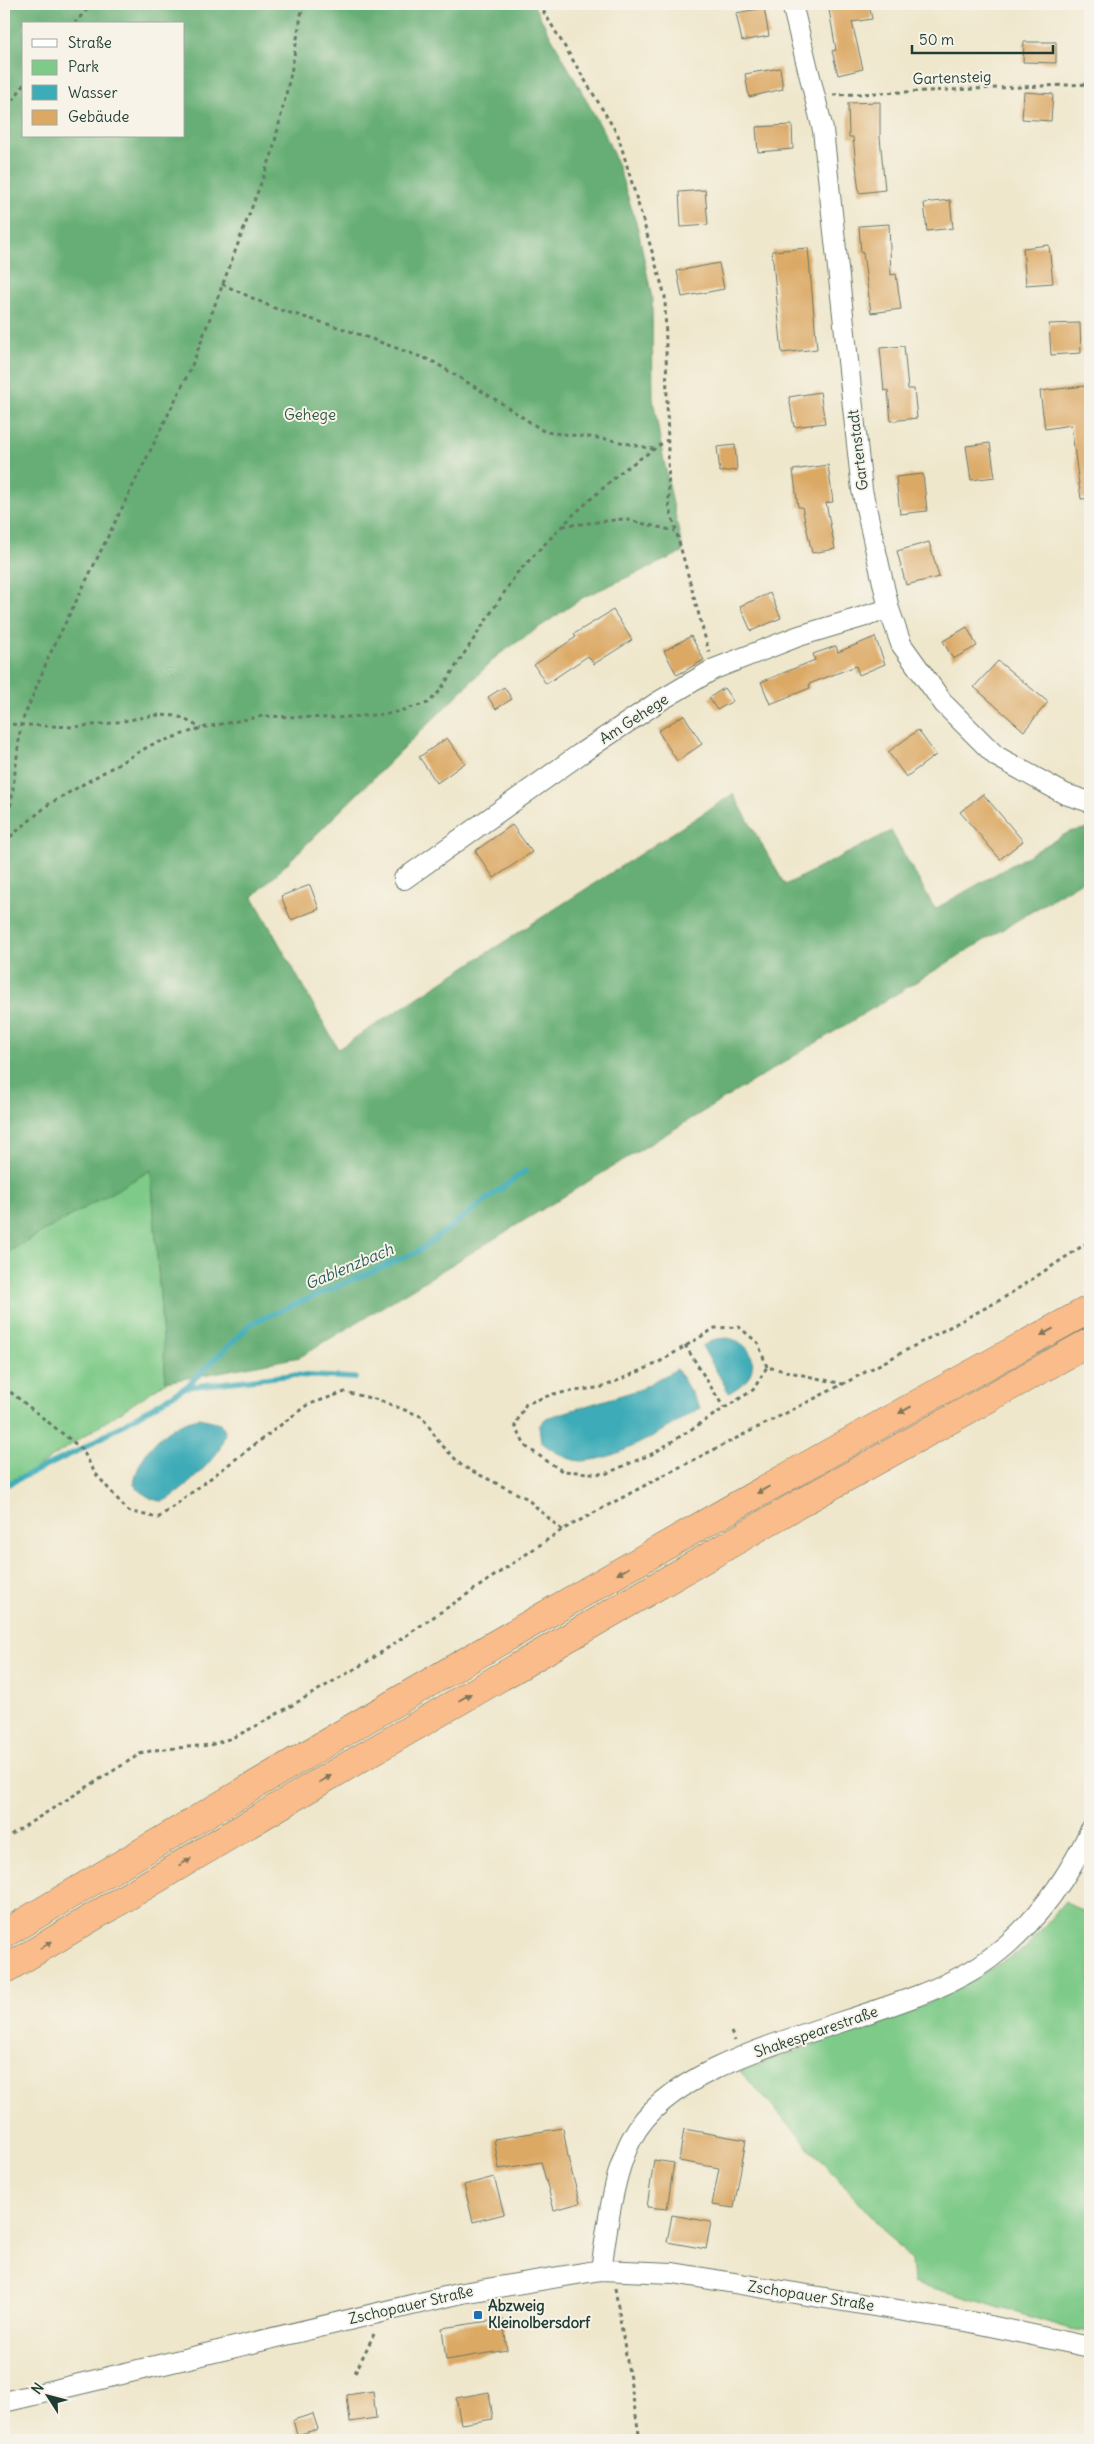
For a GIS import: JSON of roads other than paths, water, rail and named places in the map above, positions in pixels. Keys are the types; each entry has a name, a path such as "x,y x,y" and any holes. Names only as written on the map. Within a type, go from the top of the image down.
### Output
{"highway":[{"path":"4,1934 331,1739 800,1468 1090,1308"},
{"path":"4,1970 316,1784 796,1506 1090,1342"}],"street":[{"name":"Gartenstadt","path":"792,4 816,98 828,170 862,490 889,609 902,644 944,704 996,756 1065,794 1090,802"},
{"name":"Am Gehege","path":"404,879 580,754 658,702 714,669 800,636 889,609"},
{"name":"Shakespearestraße","path":"607,2270 609,2217 625,2154 632,2138 653,2110 666,2098 711,2071 743,2057 916,1996 981,1965 1006,1945 1047,1902 1081,1851 1090,1831"},
{"name":"Zschopauer Straße","path":"4,2402 462,2293 607,2270 673,2273 971,2322 1090,2347"}],"water":[{"path":"727,1338 746,1347 753,1364 748,1378 729,1393 702,1346 716,1339"},
{"path":"677,1369 700,1408 658,1433 612,1455 582,1461 565,1457 541,1442 539,1426 546,1418 638,1390"},
{"path":"200,1418 220,1423 225,1431 219,1450 209,1463 175,1495 161,1501 146,1495 134,1485 136,1473 141,1462 156,1441 177,1426"}],"waterway":[{"name":"Gablenzbach","path":"4,1486 82,1449 186,1387 252,1323 417,1252 526,1170"},
{"name":"Gablenzbach","path":"186,1387 292,1375 355,1378"}],"place":[{"name":"Abzweig Kleinolbersdorf","path":"478,2315"}],"park label":[{"name":"Gehege","path":"310,415"}]}
